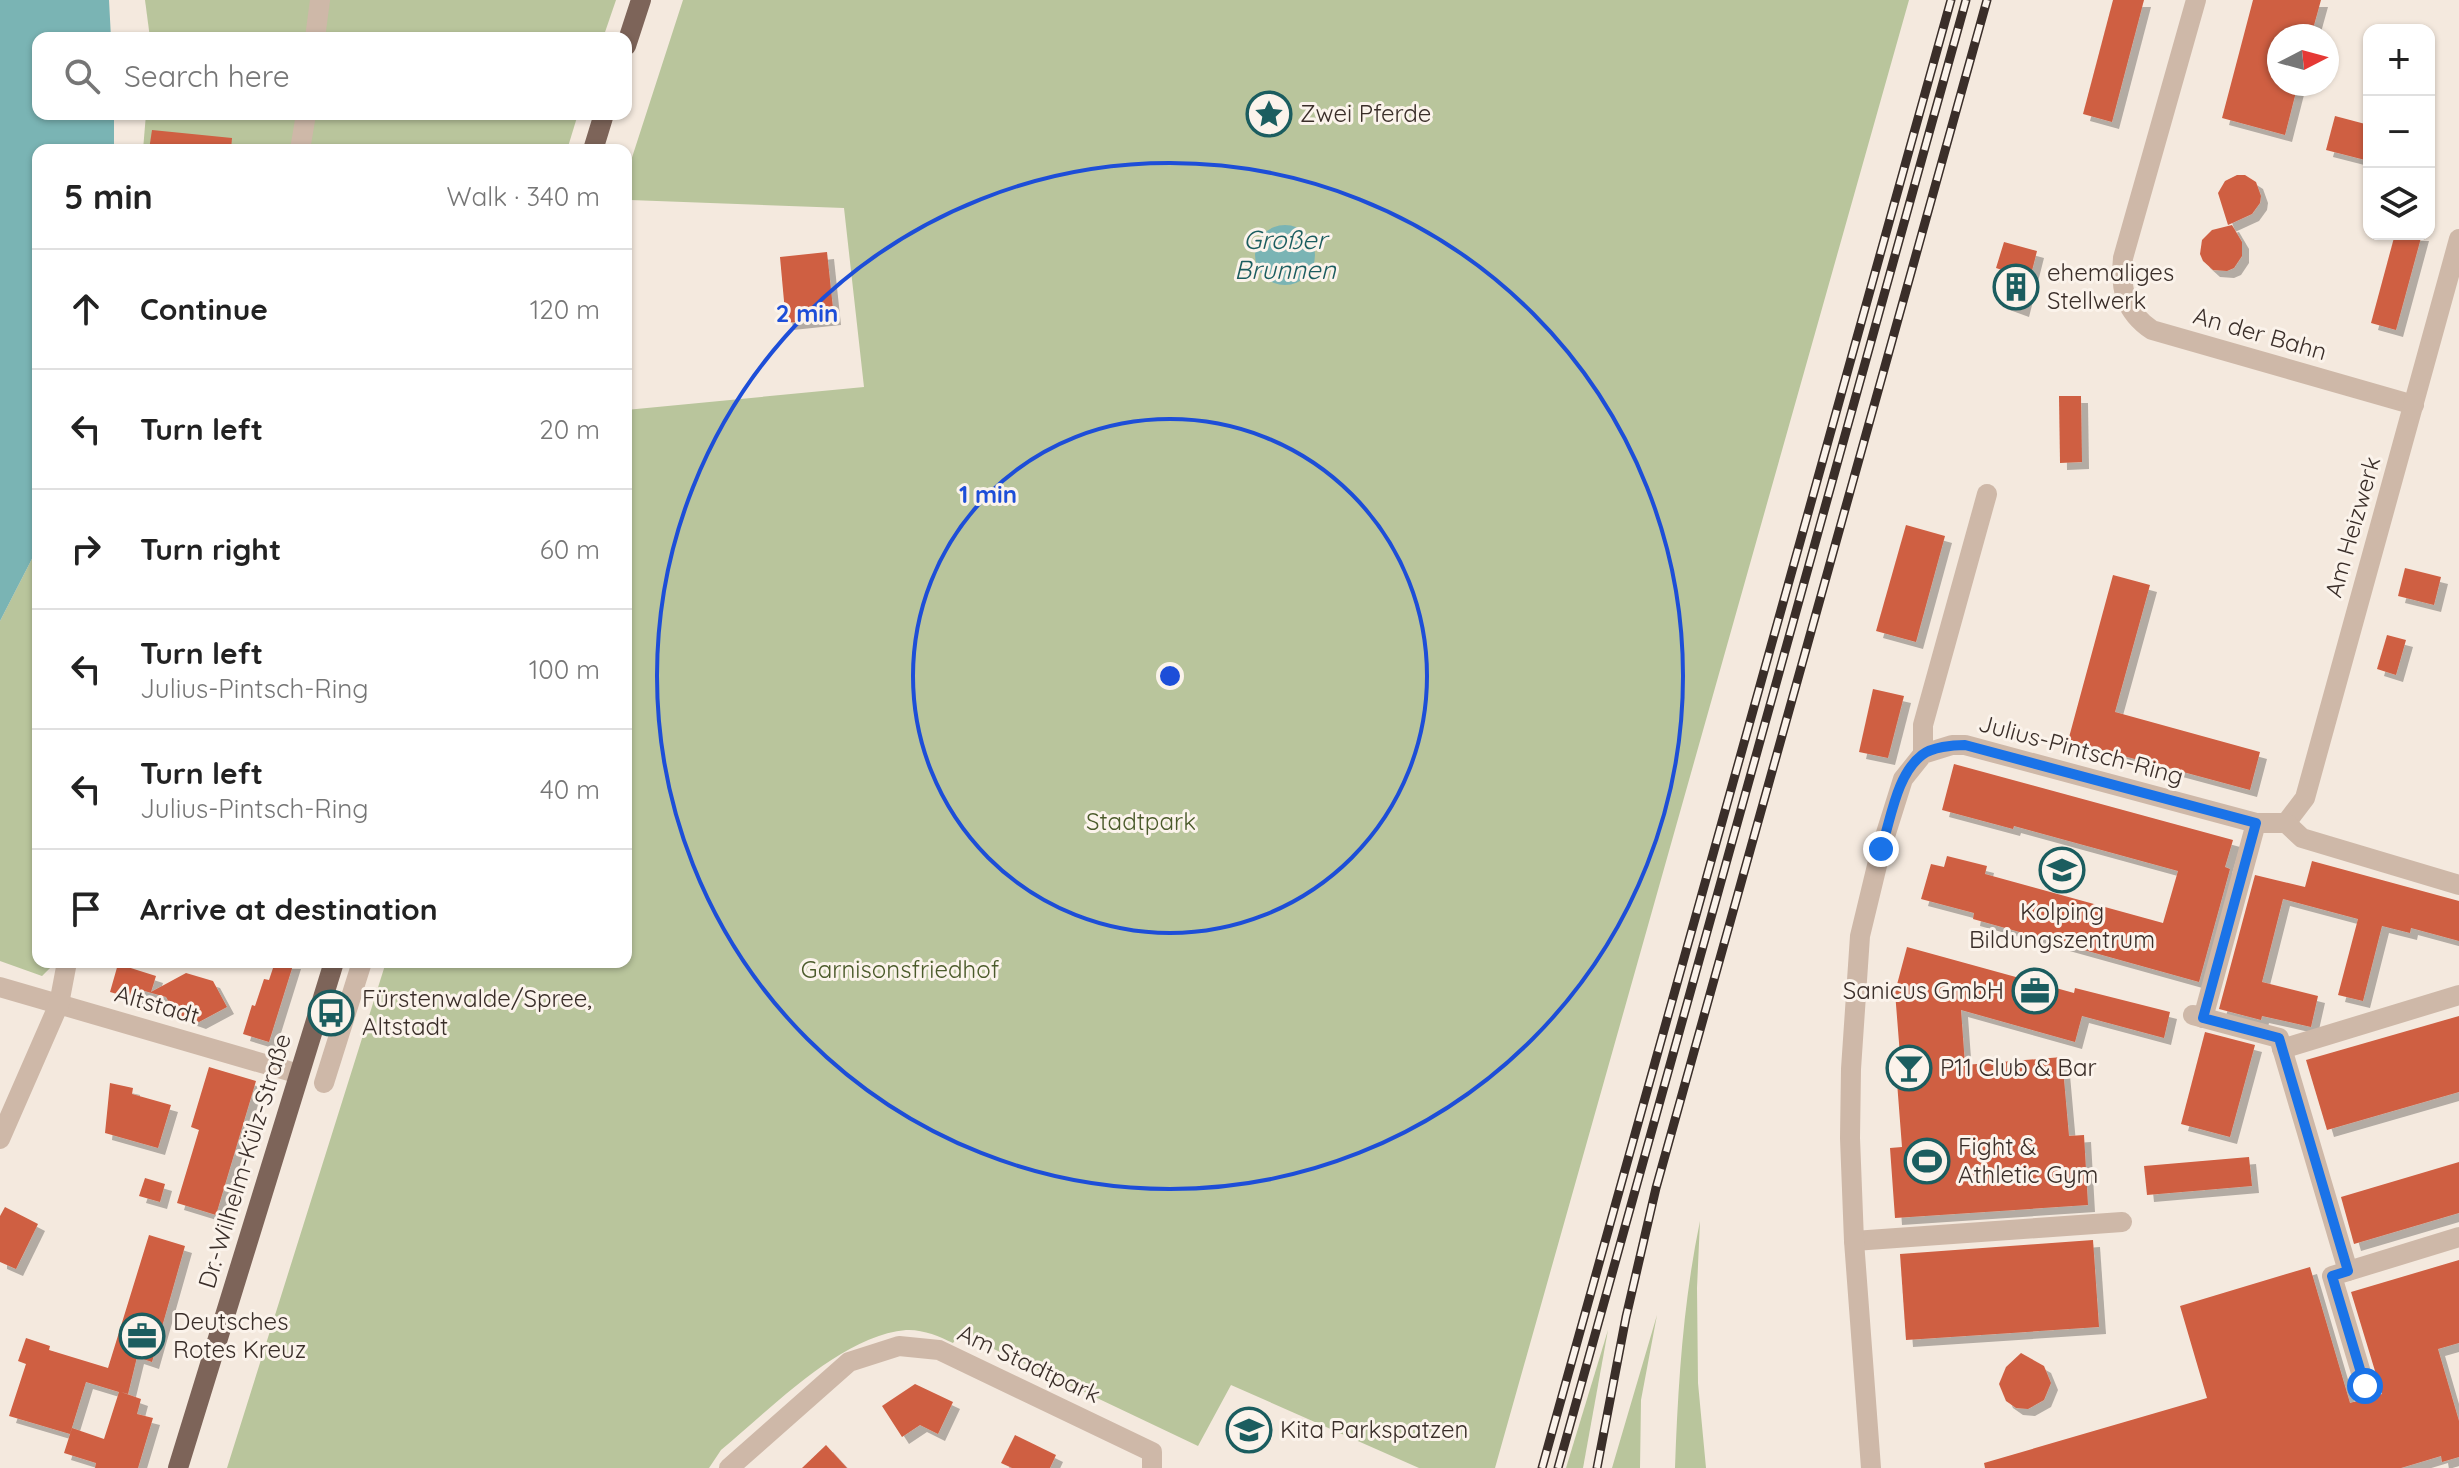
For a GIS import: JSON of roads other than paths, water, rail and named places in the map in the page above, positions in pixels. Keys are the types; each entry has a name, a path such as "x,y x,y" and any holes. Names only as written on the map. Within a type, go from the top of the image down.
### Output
{"main road":[{"path":"631,32 641,0"},
{"path":"595,144 602,120"},
{"name":"Dr.-Wilhelm-Külz-Straße","path":"178,1468 332,968"}],"street":[{"path":"316,32 320,0"},
{"name":"An der Bahn","path":"2196,0 2123,258 2123,294 2129,307 2152,330 2414,405"},
{"path":"301,144 305,120"},
{"name":"Am Heizwerk","path":"2286,823 2305,798 2459,239"},
{"path":"1871,1468 1851,1163 1851,1069 1860,936 1881,849 1903,779 1923,754 1923,725 1987,494"},
{"name":"Julius-Pintsch-Ring","path":"1923,754 1952,745 1965,745 2256,823 2286,823"},
{"path":"2256,823 2198,1017 2279,1038 2348,1271"},
{"path":"2286,823 2302,838 2459,885"},
{"path":"0,1139 59,1004 66,968"},
{"path":"324,1083 360,968"},
{"name":"Altstadt","path":"0,987 299,1074"},
{"path":"2282,1049 2459,995"},
{"path":"1854,1241 2122,1222"},
{"path":"2365,1386 2332,1276 2459,1237"},
{"name":"Am Stadtpark","path":"729,1468 849,1362 899,1346 939,1350 1152,1460"}],"water":[{"path":"0,0 109,0 111,32 32,32 32,120 114,120 114,144 32,144 32,559 0,621"},
{"name":"Großer Brunnen","path":"1285,225 1306,234 1315,255 1306,276 1285,285 1264,276 1255,255 1264,234"}],"railway":[{"path":"1542,1468 1951,0"},
{"path":"1558,1468 1966,0"},
{"path":"1597,1468 1626,1317 1656,1188 1987,0"}],"place":[{"name":"Zwei Pferde","path":"1269,114"},
{"name":"ehemaliges Stellwerk","path":"2016,287"},
{"name":"Kolping Bildungszentrum","path":"2062,870"},
{"name":"Sanicus GmbH","path":"2035,991"},
{"name":"Fürstenwalde/Spree, Altstadt","path":"331,1013"},
{"name":"P11 Club & Bar","path":"1909,1068"},
{"name":"Fight & Athletic Gym","path":"1927,1161"},
{"name":"Deutsches Rotes Kreuz","path":"142,1336"},
{"name":"Kita Parkspatzen","path":"1249,1430"}],"park label":[{"name":"Stadtpark","path":"1141,822"},
{"name":"Garnisonsfriedhof","path":"900,970"}]}
